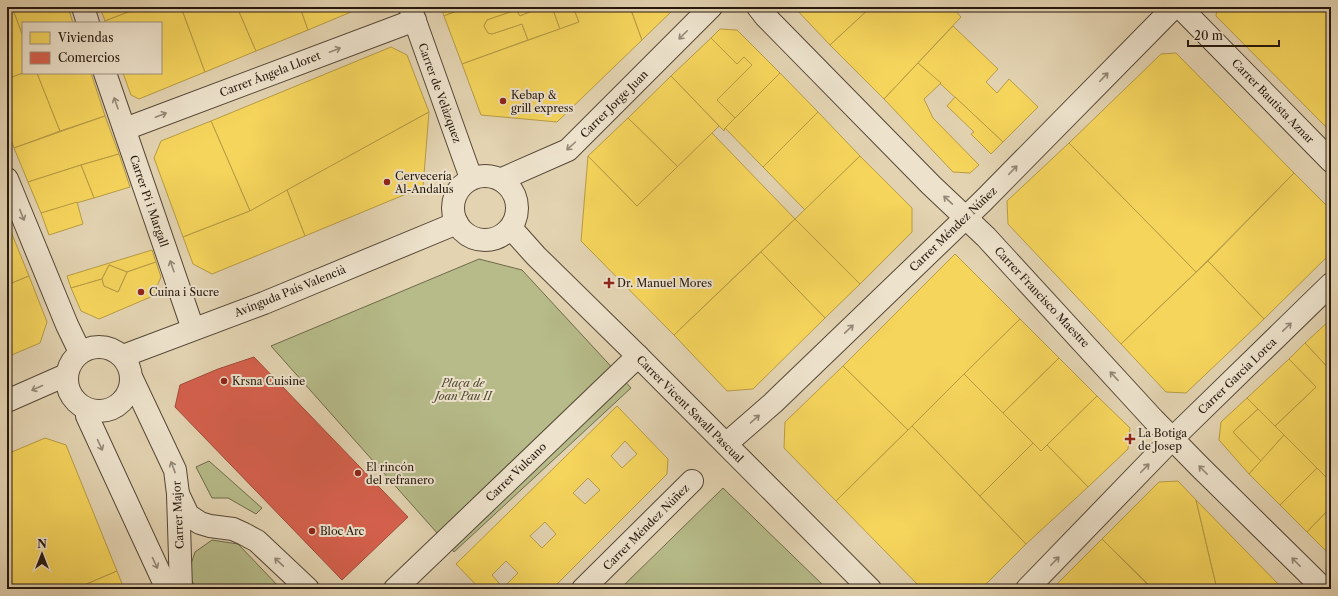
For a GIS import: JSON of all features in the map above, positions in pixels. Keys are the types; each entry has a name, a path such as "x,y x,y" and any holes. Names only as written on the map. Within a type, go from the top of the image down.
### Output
{"street":[{"path":"83,7 88,22"},
{"name":"Carrer Jorge Juan","path":"502,180 568,150 711,7"},
{"name":"Carrer Francisco Maestre","path":"758,7 931,185 986,237 1147,413 1324,589"},
{"name":"Carrer Méndez Núñez","path":"726,444 773,403 965,217 1174,7"},
{"name":"Carrer Bautista Aznar","path":"1180,7 1331,161"},
{"name":"Carrer Ángela Lloret","path":"125,129 412,14"},
{"name":"Carrer de Velàzquez","path":"412,14 471,178"},
{"name":"Carrer Pi i Margall","path":"105,74 193,329"},
{"path":"489,175 502,180 514,193 518,204 517,214 511,228 500,237 489,240 476,239 462,231 456,223 452,206 454,197 460,187 471,178 489,175"},
{"path":"7,179 67,325 80,352"},
{"name":"Avinguda País Valencià","path":"123,356 264,303 456,223"},
{"name":"Carrer Vicent Savall Pascual","path":"511,228 536,256 638,356 870,589"},
{"name":"Carrer García Lorca","path":"1027,589 1173,438 1331,284"},
{"path":"99,346 112,348 123,356 129,365 132,379 129,392 120,404 101,411 87,409 78,404 69,391 66,375 70,364 80,352 99,346"},
{"name":"Carrer Vulcano","path":"396,589 638,356"},
{"path":"7,402 66,375"},
{"name":"Carrer Major","path":"132,379 175,470 178,494 181,589"},
{"path":"87,409 87,416 167,589"},
{"name":"Carrer Méndez Núñez","path":"583,589 692,481"},
{"path":"178,494 188,515 200,523 233,529 257,541 308,589"}],"green space":[{"name":"Plaça de Joan Pau II","path":"479,259 522,270 631,388 454,552 271,346"},
{"path":"209,461 262,508 256,514 228,498 212,498 196,467"},
{"path":"723,488 827,589 620,589"},
{"path":"212,540 238,544 281,589 196,589 188,573 195,552"}],"building: Viviendas":[{"path":"7,7 12,7 22,33 22,73 7,79"},
{"path":"12,7 68,7 73,22 22,22 22,33"},
{"path":"100,7 141,7 105,21"},
{"path":"141,7 181,7 205,72 139,99 131,95 123,74 162,74 162,22 105,21"},
{"path":"181,7 237,7 256,51 205,72"},
{"path":"237,7 300,7 308,30 256,51"},
{"path":"300,7 363,7 308,30"},
{"path":"441,7 467,7 444,16"},
{"path":"467,7 542,7 520,16 516,10 487,20 484,26 488,33 492,34 522,24 528,40 462,64 444,16"},
{"path":"542,7 552,7 560,29 528,40 522,24 492,34 488,33 484,26 487,20 516,10 520,16"},
{"path":"552,7 573,7 579,22 560,29"},
{"path":"573,7 630,7 642,40 557,122 481,115 462,64 579,22"},
{"path":"630,7 676,7 642,40"},
{"path":"794,7 871,7 830,45"},
{"path":"871,7 952,7 961,17 884,99 830,45"},
{"path":"1217,7 1331,7 1331,132 1216,16"},
{"path":"953,26 998,69 986,82 997,93 1009,79 1038,107 1003,142 918,63"},
{"path":"720,29 737,30 780,73 735,118 717,100 752,65 744,57 737,64 711,38"},
{"path":"711,38 737,64 744,57 752,65 717,100 735,118 724,131 671,76"},
{"path":"391,47 407,55 429,112 250,211 211,121"},
{"path":"1176,53 1294,173 1196,272 1069,143 1161,54"},
{"path":"918,63 941,83 924,99 933,118 979,165 970,173 953,172 884,99"},
{"path":"22,73 37,74 60,131 14,148 7,130 7,79"},
{"path":"780,73 818,112 763,167 725,128"},
{"path":"37,74 91,74 105,116 60,131"},
{"path":"671,76 719,126 678,167 628,118"},
{"path":"955,97 1003,142 991,154 971,134 974,132 947,106"},
{"path":"429,112 423,187 305,236 287,190"},
{"path":"818,112 860,156 805,210 763,167"},
{"path":"105,116 119,154 28,182 14,148"},
{"path":"628,118 678,167 637,206 588,156"},
{"path":"211,121 250,211 183,237 154,158 161,141"},
{"path":"712,133 795,219 674,335 581,241 588,156 637,206"},
{"path":"1069,143 1196,272 1121,344 1008,224 1007,201"},
{"path":"119,154 130,187 94,198 81,165"},
{"path":"860,156 912,208 912,232 860,284 795,219"},
{"path":"81,165 94,198 41,213 28,182"},
{"path":"1294,173 1331,210 1331,253 1264,319 1208,261"},
{"path":"287,190 305,236 212,274 193,264 183,237 250,211"},
{"path":"77,202 83,224 49,235 41,213"},
{"path":"795,219 860,284 825,318 761,252"},
{"path":"7,222 29,276 7,285"},
{"path":"152,250 156,262 127,272 109,265 102,279 71,288 67,276"},
{"path":"761,252 825,318 753,389 727,391 674,335"},
{"path":"955,254 1020,319 908,430 843,366"},
{"path":"1208,261 1264,319 1186,393 1166,392 1121,344"},
{"path":"156,262 161,277 153,296 99,319 81,311 71,288 102,279 104,286 118,292 127,272"},
{"path":"109,265 127,272 118,292 104,286 102,279"},
{"path":"29,276 47,322 40,343 7,357 7,285"},
{"path":"1020,319 1059,358 1003,413 964,374"},
{"path":"1331,319 1331,371 1305,343"},
{"path":"1305,343 1331,371 1331,482 1275,426 1316,387 1289,359"},
{"path":"1059,358 1097,396 1041,451 1003,413"},
{"path":"1289,359 1316,387 1275,426 1247,398"},
{"path":"843,366 908,430 836,501 784,448 785,422"},
{"path":"964,374 1033,443 980,496 912,426"},
{"path":"1097,396 1130,428 1128,449 1088,487 1047,445"},
{"path":"1247,398 1258,409 1233,432 1261,461 1249,474 1219,440 1221,422"},
{"path":"617,406 668,459 667,474 552,589 480,589 456,564","holes":["625,441 637,454 622,468 611,456","588,478 600,490 585,504 573,493","545,522 556,534 542,548 530,536","506,561 518,573 503,588 492,575"]},
{"path":"1258,409 1284,435 1261,461 1233,432"},
{"path":"912,426 1026,544 981,589 922,589 836,501"},
{"path":"1284,435 1317,468 1280,505 1249,474"},
{"path":"45,438 66,445 117,571 75,589 7,589 7,454"},
{"path":"1033,443 1041,451 1047,445 1088,487 1026,544 980,496"},
{"path":"1317,468 1331,482 1331,507 1307,532 1280,505"},
{"path":"1178,481 1196,500 1217,589 1153,589 1102,539 1159,482"},
{"path":"1196,500 1283,589 1217,589"},
{"path":"1331,507 1331,556 1307,532"},
{"path":"1102,539 1150,587 1148,589 1052,589"},
{"path":"117,571 124,589 75,589"}],"building: Comercios":[{"path":"254,357 408,517 342,580 175,407 180,385 218,369"}],"place":[{"name":"Kebap & grill express","path":"503,101"},
{"name":"Cervecería Al-Andalus","path":"387,182"},
{"name":"Dr. Manuel Mores","path":"609,283"},
{"name":"Cuina i Sucre","path":"141,292"},
{"name":"Krsna Cuisine","path":"224,381"},
{"name":"La Botiga de Josep","path":"1130,439"},
{"name":"El rincón del refranero","path":"358,473"},
{"name":"Bloc Arc","path":"312,531"}]}
